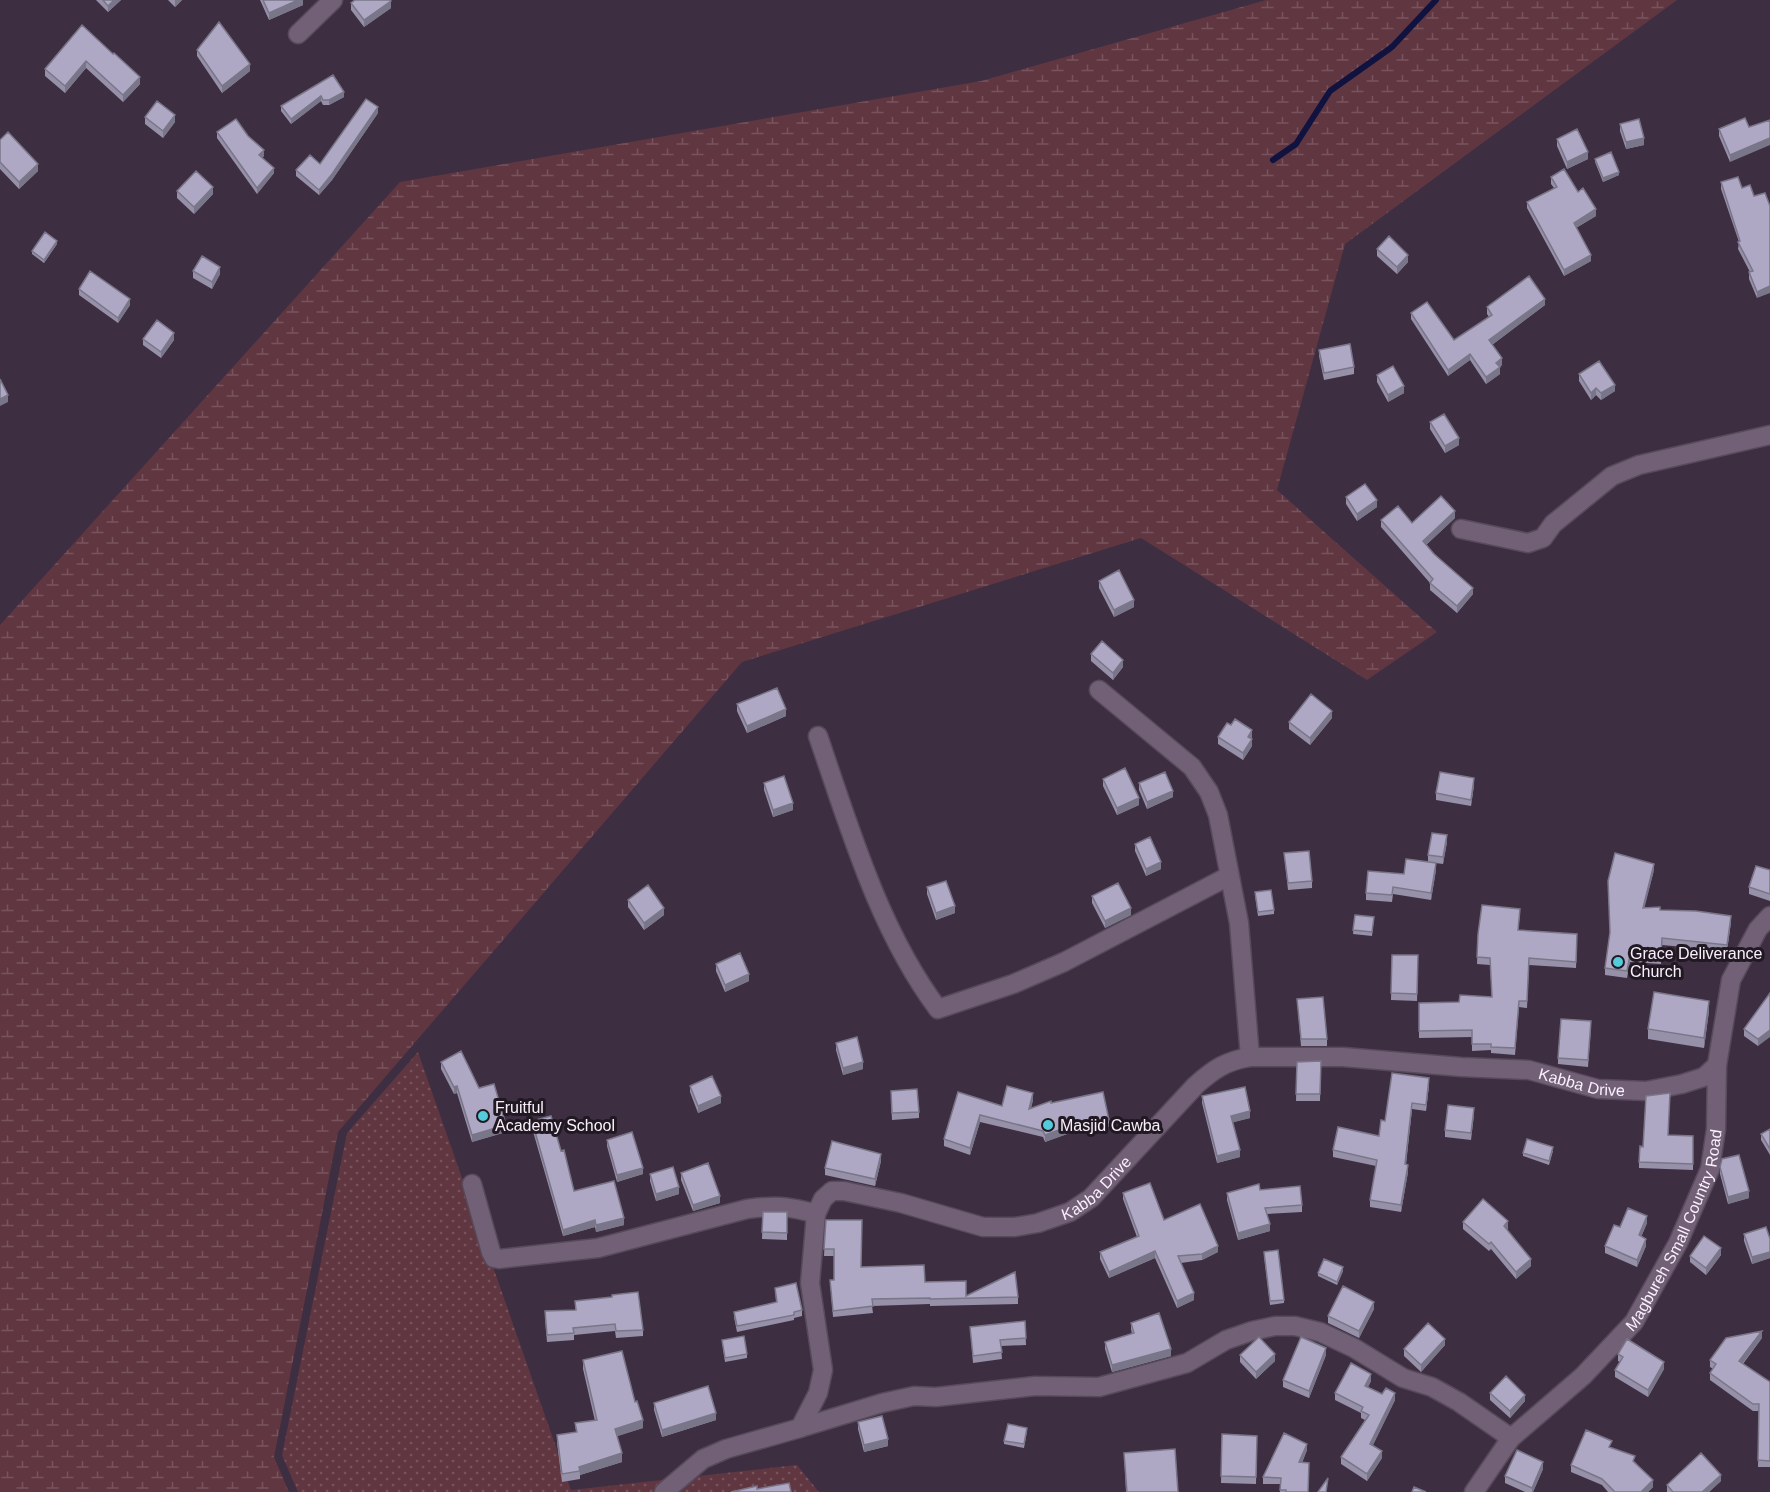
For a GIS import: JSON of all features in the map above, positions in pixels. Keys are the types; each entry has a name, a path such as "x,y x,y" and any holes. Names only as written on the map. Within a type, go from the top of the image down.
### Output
{"street":[{"path":"298,34 333,0"},
{"path":"1461,529 1528,543 1543,538 1553,524 1612,476 1639,465 1770,435"},
{"path":"1099,690 1192,767 1209,792 1218,815 1239,922 1250,1057"},
{"path":"818,736 869,880 896,941 938,1009 1013,984 1064,962 1229,876"},
{"name":"Magbureh Small Country Road","path":"1474,1492 1511,1438 1583,1376 1634,1322 1678,1243 1710,1169 1716,1129 1718,1065 1731,980 1758,929 1770,916"},
{"name":"Kabba Drive","path":"816,1214 823,1198 832,1191 844,1191 901,1203 983,1227 1015,1227 1038,1223 1070,1212 1091,1198 1196,1085 1215,1069 1235,1060 1250,1057 1344,1056 1461,1067 1529,1070 1598,1089 1646,1091 1704,1077 1718,1065"},
{"path":"472,1184 491,1252 494,1258 499,1259 598,1248 747,1209 790,1206 816,1214 810,1283 823,1370 818,1393 800,1428"},
{"path":"664,1492 703,1459 726,1449 882,1403 914,1396 936,1397 1035,1386 1099,1387 1187,1363 1227,1340 1275,1326 1295,1326 1320,1332 1354,1348 1403,1378 1432,1387 1459,1402 1511,1438"}],"green space":[{"path":"1266,0 1677,0 1345,244 1277,490 1437,632 1367,680 1141,538 742,662 338,1132 274,1457 289,1492 0,1492 0,625 400,182 981,81"},
{"path":"418,1052 571,1490 797,1465 819,1492 298,1492 282,1455 347,1133"}],"building":[{"path":"103,0 114,0 108,6"},
{"path":"263,0 298,0 269,13"},
{"path":"355,0 391,1 364,20 351,3"},
{"path":"219,22 250,64 222,86 197,50"},
{"path":"82,25 140,77 123,95 86,61 65,86 45,69"},
{"path":"333,75 344,92 329,100 323,100 321,96 291,119 281,106"},
{"path":"366,99 378,107 319,190 296,170 310,155 320,164"},
{"path":"157,101 175,115 163,131 145,117"},
{"path":"1745,118 1749,127 1770,120 1770,138 1730,155 1719,129"},
{"path":"236,119 248,136 264,150 259,155 274,168 257,188 217,132"},
{"path":"1639,119 1644,138 1626,142 1620,124"},
{"path":"1577,129 1588,152 1567,162 1557,139"},
{"path":"8,132 38,164 19,182 0,162 0,140"},
{"path":"1611,152 1619,172 1603,178 1595,159"},
{"path":"1564,169 1578,192 1583,188 1596,209 1574,223 1591,255 1564,270 1527,202 1557,187 1551,177"},
{"path":"196,171 213,187 194,207 177,191"},
{"path":"1738,177 1742,188 1750,185 1754,196 1765,193 1770,206 1770,286 1757,292 1749,272 1753,271 1738,242 1740,241 1721,182"},
{"path":"45,232 57,241 44,260 32,251"},
{"path":"1389,236 1408,255 1397,267 1377,249"},
{"path":"202,256 220,267 212,282 193,271"},
{"path":"90,271 130,299 118,318 79,289"},
{"path":"1529,276 1545,299 1489,340 1502,358 1496,363 1500,367 1486,377 1470,354 1448,370 1411,313 1427,302 1454,340 1492,315 1487,307"},
{"path":"157,320 174,333 161,352 143,339"},
{"path":"1350,344 1354,367 1324,373 1319,350"},
{"path":"1599,361 1615,385 1601,393 1596,388 1591,393 1579,374"},
{"path":"1393,366 1404,386 1388,395 1377,375"},
{"path":"0,379 8,395 0,399"},
{"path":"1444,414 1459,438 1445,446 1430,422"},
{"path":"1365,484 1377,500 1357,514 1346,497"},
{"path":"1441,496 1455,511 1423,541 1434,554 1473,588 1457,606 1430,583 1433,579 1381,520 1398,506 1412,523"},
{"path":"1119,570 1134,600 1114,610 1099,581"},
{"path":"1102,641 1123,660 1113,673 1091,654"},
{"path":"777,688 786,709 747,726 737,704"},
{"path":"1311,694 1332,711 1310,738 1289,722"},
{"path":"1235,719 1252,730 1248,737 1252,739 1243,753 1218,737 1227,723 1231,725"},
{"path":"1125,768 1139,798 1117,808 1103,779"},
{"path":"1165,772 1173,791 1147,802 1139,783"},
{"path":"1440,772 1474,778 1471,800 1436,793"},
{"path":"784,776 793,803 773,810 764,783"},
{"path":"1432,833 1447,835 1443,857 1428,855"},
{"path":"1150,837 1161,862 1146,869 1135,844"},
{"path":"1309,851 1312,881 1288,883 1284,853"},
{"path":"1615,853 1654,864 1643,908 1660,907 1660,910 1696,911 1731,916 1727,945 1662,938 1661,957 1630,955 1627,971 1605,968 1610,932 1608,881"},
{"path":"1406,859 1436,863 1431,893 1393,887 1392,895 1366,893 1368,871 1404,874"},
{"path":"1756,866 1770,870 1770,894 1749,887"},
{"path":"946,881 955,906 936,913 927,887"},
{"path":"1118,883 1131,908 1105,921 1092,896"},
{"path":"648,885 664,908 644,923 628,900"},
{"path":"1271,890 1274,910 1258,912 1255,892"},
{"path":"1482,905 1520,909 1518,930 1577,934 1576,962 1529,958 1527,1001 1519,1001 1515,1048 1472,1044 1472,1030 1419,1031 1419,1003 1459,1002 1460,995 1492,997 1490,958 1477,957"},
{"path":"1355,915 1374,917 1372,932 1353,930"},
{"path":"740,953 749,974 725,985 716,964"},
{"path":"1392,955 1418,955 1417,994 1391,993"},
{"path":"1654,992 1709,1001 1704,1038 1648,1029"},
{"path":"1770,993 1770,1030 1758,1039 1744,1029"},
{"path":"1323,997 1327,1039 1301,1039 1297,999"},
{"path":"1561,1019 1591,1021 1588,1060 1558,1058"},
{"path":"857,1037 863,1062 843,1068 836,1043"},
{"path":"461,1051 479,1088 494,1084 506,1125 472,1135 457,1086 454,1087 441,1062"},
{"path":"1321,1061 1320,1094 1296,1094 1297,1062"},
{"path":"1392,1073 1429,1078 1426,1105 1412,1103 1405,1164 1408,1165 1401,1205 1370,1200 1377,1160 1333,1150 1338,1127 1379,1136 1381,1120 1385,1121"},
{"path":"712,1076 721,1096 698,1106 690,1086"},
{"path":"1007,1086 1033,1093 1029,1109 1051,1101 1051,1103 1103,1092 1109,1120 1078,1126 1078,1123 1045,1135 1043,1131 980,1115 970,1148 944,1139 958,1092 1002,1106"},
{"path":"1245,1087 1250,1111 1231,1116 1240,1150 1217,1156 1202,1096"},
{"path":"917,1089 919,1112 892,1113 891,1091"},
{"path":"1670,1093 1668,1135 1693,1136 1693,1164 1639,1162 1640,1146 1643,1147 1646,1096"},
{"path":"1448,1105 1474,1108 1471,1133 1445,1130"},
{"path":"551,1116 561,1151 564,1150 574,1191 614,1181 624,1218 596,1225 595,1220 563,1230 532,1121"},
{"path":"1770,1129 1770,1149 1761,1134"},
{"path":"632,1132 643,1168 617,1175 607,1140"},
{"path":"1527,1139 1553,1147 1549,1161 1523,1153"},
{"path":"832,1141 881,1154 875,1179 825,1168"},
{"path":"1739,1155 1749,1191 1728,1197 1720,1167 1722,1159"},
{"path":"708,1163 720,1196 693,1205 681,1173"},
{"path":"673,1167 679,1187 656,1194 650,1174"},
{"path":"1150,1183 1164,1220 1200,1204 1218,1246 1202,1254 1178,1256 1194,1293 1177,1301 1155,1251 1109,1272 1100,1252 1139,1236 1123,1193"},
{"path":"1259,1184 1260,1190 1300,1186 1302,1205 1265,1208 1270,1224 1238,1233 1227,1193"},
{"path":"1483,1199 1508,1221 1504,1226 1531,1259 1516,1272 1491,1242 1489,1244 1463,1222"},
{"path":"1628,1208 1647,1216 1639,1235 1646,1239 1637,1260 1605,1246 1614,1225 1620,1227"},
{"path":"763,1212 787,1212 787,1233 762,1232"},
{"path":"826,1220 862,1220 861,1267 924,1265 925,1282 966,1281 966,1296 1015,1272 1018,1297 872,1299 873,1306 833,1311 830,1280 834,1280 834,1249 824,1249"},
{"path":"1766,1227 1770,1239 1770,1252 1752,1257 1744,1234"},
{"path":"1704,1236 1721,1248 1706,1268 1690,1256"},
{"path":"1278,1250 1284,1300 1270,1301 1264,1252"},
{"path":"1324,1259 1343,1267 1337,1282 1318,1273"},
{"path":"796,1283 802,1310 794,1312 794,1315 737,1326 734,1312 777,1302 775,1288"},
{"path":"1343,1286 1374,1302 1359,1331 1328,1316"},
{"path":"638,1292 643,1330 616,1331 615,1324 573,1328 574,1333 547,1335 545,1311 576,1310 575,1301"},
{"path":"1159,1313 1171,1349 1112,1365 1105,1342 1134,1333 1131,1323"},
{"path":"1025,1321 1026,1338 1000,1340 1002,1352 973,1356 970,1327"},
{"path":"1428,1323 1445,1339 1421,1365 1404,1349"},
{"path":"1762,1331 1739,1361 1770,1382 1770,1461 1758,1460 1759,1404 1753,1404 1710,1373 1716,1364 1710,1360 1726,1338"},
{"path":"744,1336 747,1354 725,1358 722,1340"},
{"path":"1259,1337 1275,1354 1256,1372 1240,1355"},
{"path":"1301,1337 1326,1348 1309,1391 1283,1380"},
{"path":"1627,1339 1664,1362 1648,1390 1615,1370 1623,1357 1618,1354"},
{"path":"622,1351 635,1402 637,1401 643,1420 615,1429 622,1453 579,1467 580,1471 562,1474 557,1435 577,1432 575,1423 597,1420 583,1360"},
{"path":"1351,1363 1371,1374 1365,1386 1382,1394 1386,1388 1395,1393 1370,1444 1382,1451 1367,1474 1341,1457 1369,1415 1361,1411 1363,1407 1335,1393"},
{"path":"1506,1376 1525,1395 1510,1411 1490,1393"},
{"path":"708,1386 716,1413 662,1430 654,1403"},
{"path":"882,1416 888,1439 864,1445 858,1422"},
{"path":"1008,1424 1027,1428 1024,1444 1004,1441"},
{"path":"1586,1430 1612,1441 1609,1447 1635,1456 1633,1461 1653,1480 1641,1492 1615,1492 1602,1479 1571,1465"},
{"path":"1284,1433 1307,1444 1299,1462 1309,1463 1308,1492 1280,1490 1281,1478 1263,1477"},
{"path":"1222,1434 1257,1436 1256,1477 1221,1476"},
{"path":"1175,1449 1178,1492 1127,1492 1124,1453"},
{"path":"1517,1450 1543,1462 1532,1488 1505,1476"},
{"path":"1701,1453 1721,1475 1702,1492 1673,1492 1667,1485"},
{"path":"1328,1478 1326,1492 1318,1492"},
{"path":"789,1483 791,1492 731,1492 757,1486 757,1489"},
{"path":"1414,1487 1426,1492 1412,1492"}],"waterway":[{"path":"1273,160 1296,144 1330,91 1392,47 1436,0"}],"place":[{"name":"Grace Deliverance Church","path":"1618,962"},
{"name":"Fruitful Academy School","path":"483,1116"},
{"name":"Masjid Cawba","path":"1048,1125"}]}
